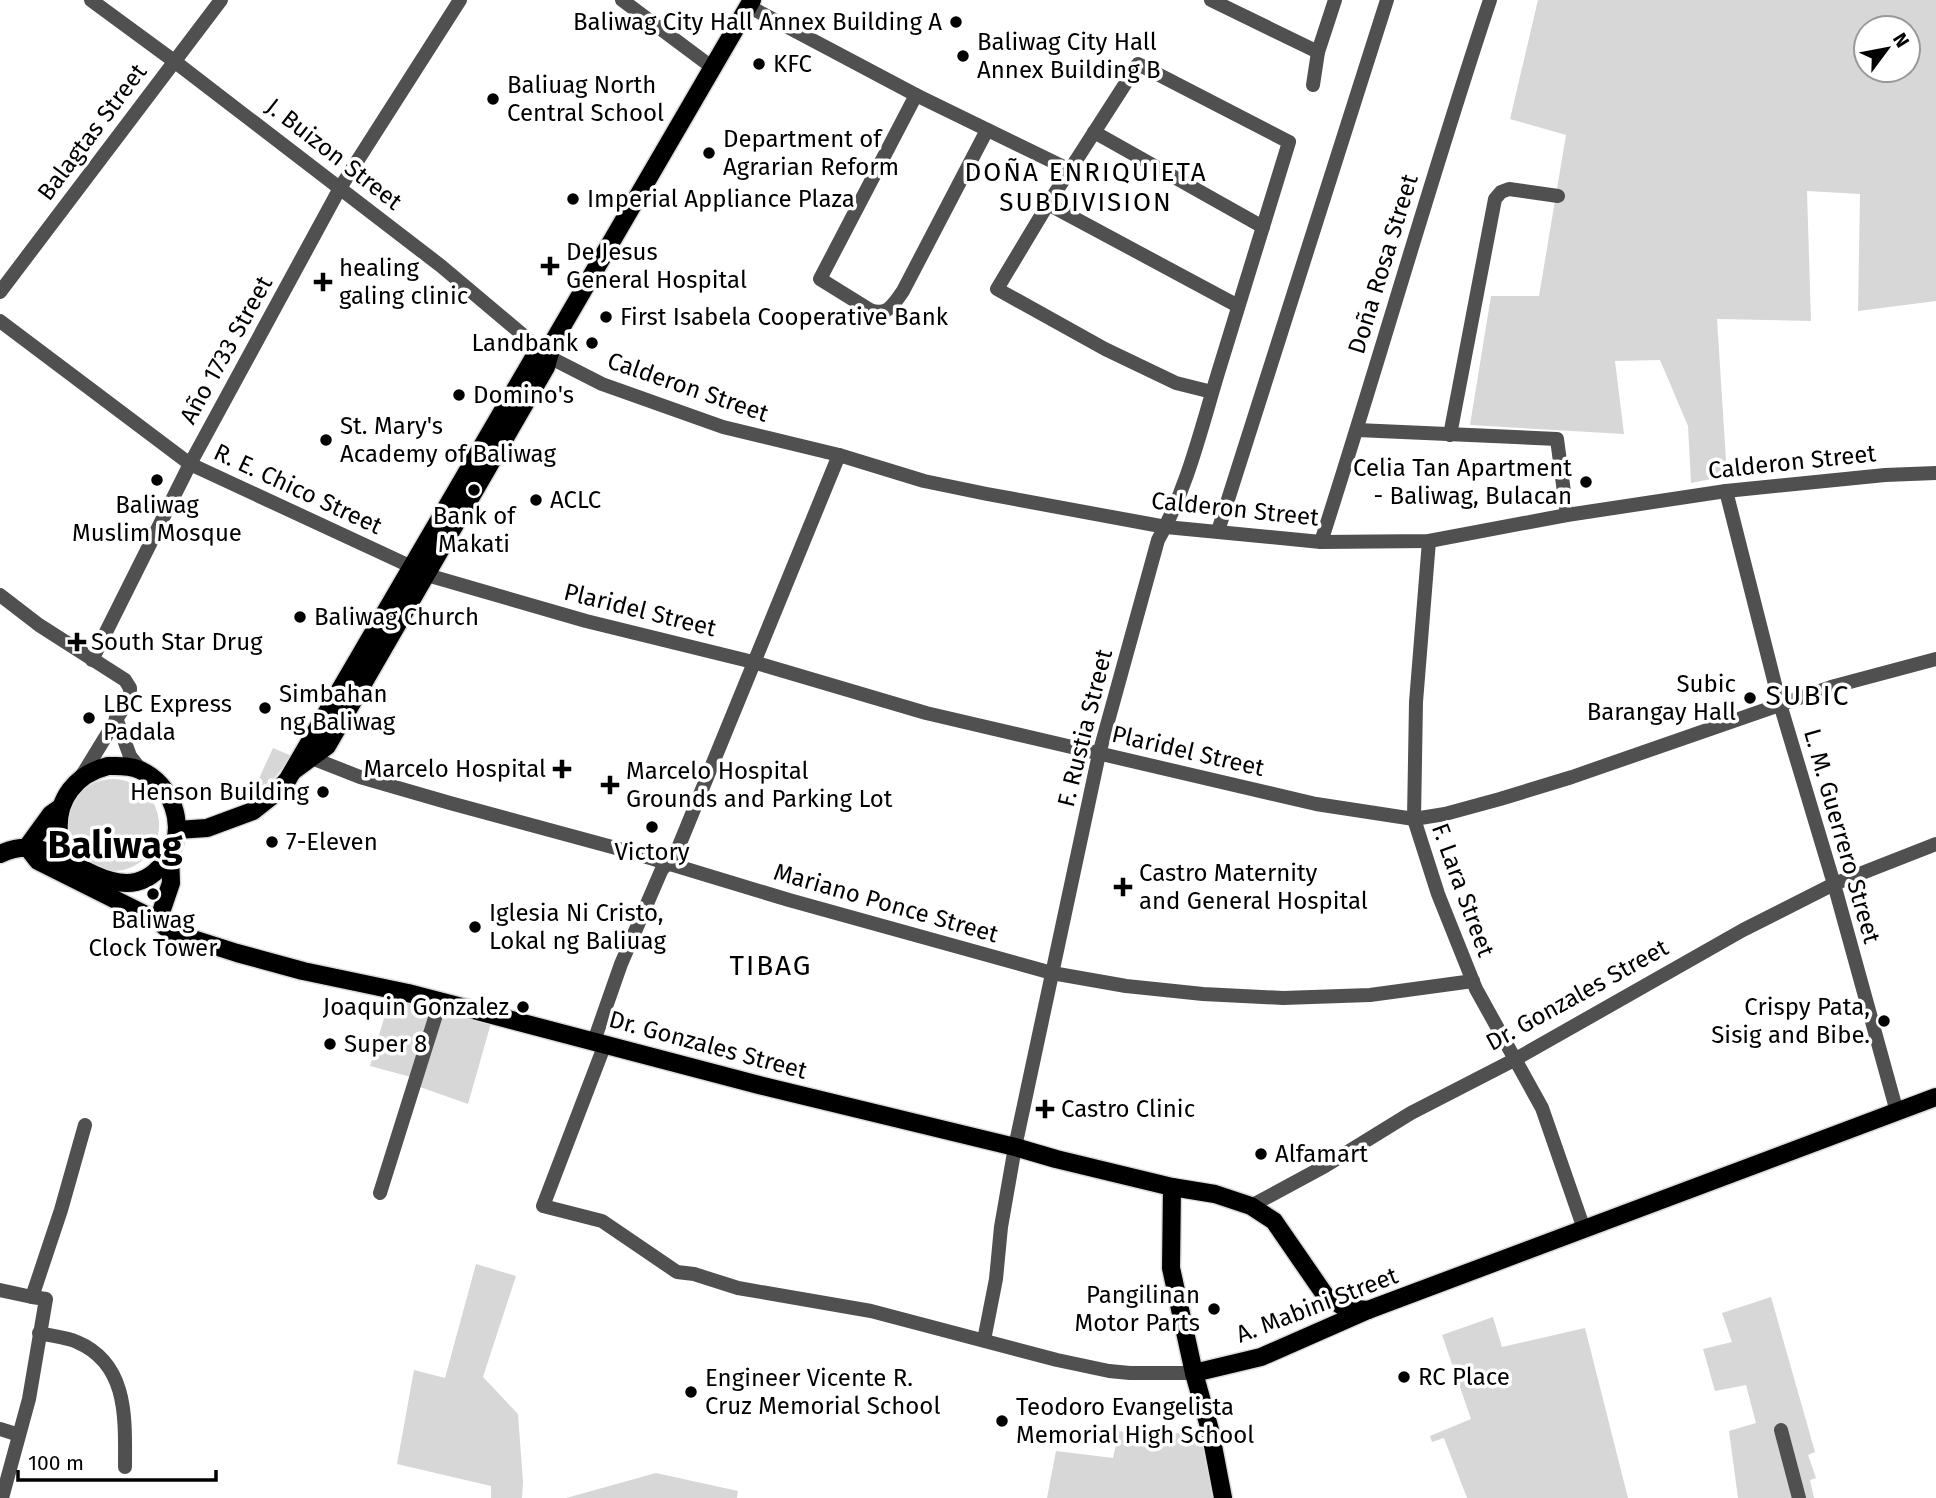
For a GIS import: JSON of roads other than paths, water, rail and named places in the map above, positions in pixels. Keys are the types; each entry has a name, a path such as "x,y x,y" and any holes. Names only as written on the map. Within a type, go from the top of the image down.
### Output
{"main road":[{"path":"177,830 207,828 253,811 277,792 307,757 419,571 533,359 548,350 750,3"},
{"path":"75,864 67,857 60,840 58,822 69,790 81,777 96,769 121,765 141,770 157,781 170,798 176,816 177,830 170,853 171,883 158,921"},
{"path":"27,847 51,814 61,807"},
{"path":"0,854 27,847 44,849 108,881 122,885 154,874 170,853"},
{"name":"Dr. Gonzales Street","path":"27,847 38,861 158,921 171,932 237,953 303,971 408,993 1056,1159 1172,1187 1214,1194 1251,1206 1274,1221 1325,1295 1345,1308 1368,1310"},
{"name":"A. Mabini Street","path":"1194,1373 1261,1357 1368,1310 1936,1097"},
{"path":"1172,1187 1171,1268 1194,1373 1210,1430 1223,1498"}],"street":[{"name":"J. Buizon Street","path":"91,0 340,188 548,350"},
{"name":"Balagtas Street","path":"0,292 221,0"},
{"name":"Año 1733 Street","path":"92,660 190,464 340,188 460,0"},
{"path":"622,0 713,68"},
{"path":"1211,0 1318,52"},
{"path":"1313,85 1318,52 1335,0"},
{"path":"1218,531 1387,0"},
{"name":"Doña Rosa Street","path":"1321,542 1490,0"},
{"path":"750,3 916,95 1070,170"},
{"name":"F. Rustia Street","path":"984,1340 996,1279 1001,1227 1015,1147 1099,754 1158,540 1174,510 1289,142 1138,64 1094,132"},
{"path":"916,95 820,279 870,310 884,312 903,291 987,130"},
{"path":"1212,392 1176,383 1105,349 996,289 1094,132 1264,227"},
{"path":"1450,435 1495,199 1501,192 1510,189 1558,196"},
{"path":"1048,204 1238,306"},
{"name":"R. E. Chico Street","path":"0,321 190,464 419,571"},
{"name":"Calderon Street","path":"548,350 602,384 723,427 924,481 1166,527 1321,542 1429,541 1567,515 1726,491 1936,472"},
{"path":"1357,430 1556,439 1567,515"},
{"path":"600,1042 621,964 662,869 674,858 839,456"},
{"name":"L. M. Guerrero Street","path":"1726,491 1780,704 1877,1033 1897,1112"},
{"name":"F. Lara Street","path":"1429,541 1416,702 1414,819 1438,894 1473,981 1542,1108 1584,1229"},
{"name":"Plaridel Street","path":"419,571 586,621 753,662 926,713 1316,804 1414,819 1445,814 1572,777 1831,687 1936,659"},
{"path":"0,595 39,625 125,680 130,688 130,697 81,777"},
{"path":"116,718 130,756 141,770"},
{"name":"Mariano Ponce Street","path":"307,757 360,777 1052,973 1126,986 1203,994 1283,998 1370,995 1473,981"},
{"name":"Dr. Gonzales Street","path":"1251,1206 1325,1166 1411,1113 1514,1060 1743,930 1834,884 1936,844"},
{"path":"0,846 27,847"},
{"path":"380,1193 440,1002"},
{"name":"A. Mabini Street","path":"600,1042 543,1206 602,1221 677,1272 694,1274 738,1288 870,1311 1109,1371 1194,1373"},
{"path":"32,1297 85,1125"},
{"path":"0,1290 46,1300 29,1399 2,1498"},
{"path":"39,1333 76,1341 99,1354 120,1386 125,1419 125,1467"},
{"path":"0,1430 19,1435"},
{"path":"1781,1430 1799,1498"}],"place":[{"name":"Baliwag City Hall Annex Building A","path":"956,22"},
{"name":"Baliwag City Hall Annex Building B","path":"963,56"},
{"name":"KFC","path":"759,64"},
{"name":"Baliuag North Central School","path":"493,99"},
{"name":"Department of Agrarian Reform","path":"709,153"},
{"name":"Imperial Appliance Plaza","path":"573,199"},
{"name":"De Jesus General Hospital","path":"550,266"},
{"name":"healing galing clinic","path":"323,282"},
{"name":"First Isabela Cooperative Bank","path":"606,317"},
{"name":"Landbank","path":"592,343"},
{"name":"Domino's","path":"459,395"},
{"name":"St. Mary's Academy of Baliwag","path":"326,440"},
{"name":"Baliwag Muslim Mosque","path":"157,480"},
{"name":"Celia Tan Apartment - Baliwag, Bulacan","path":"1586,482"},
{"name":"Bank of Makati","path":"474,490"},
{"name":"ACLC","path":"536,500"},
{"name":"Baliwag Church","path":"300,617"},
{"name":"South Star Drug","path":"77,642"},
{"name":"Subic Barangay Hall","path":"1750,698"},
{"name":"Simbahan ng Baliwag","path":"265,708"},
{"name":"LBC Express Padala","path":"89,718"},
{"name":"Marcelo Hospital","path":"562,769"},
{"name":"Marcelo Hospital Grounds and Parking Lot","path":"610,785"},
{"name":"Henson Building","path":"323,792"},
{"name":"Victory","path":"652,827"},
{"name":"7-Eleven","path":"272,842"},
{"name":"Castro Maternity and General Hospital","path":"1123,887"},
{"name":"Baliwag Clock Tower","path":"153,894"},
{"name":"Iglesia Ni Cristo, Lokal ng Baliuag","path":"475,927"},
{"name":"Joaquin Gonzalez","path":"523,1007"},
{"name":"Crispy Pata, Sisig and Bibe.","path":"1884,1021"},
{"name":"Super 8","path":"330,1044"},
{"name":"Castro Clinic","path":"1045,1109"},
{"name":"Alfamart","path":"1261,1154"},
{"name":"Pangilinan Motor Parts","path":"1214,1309"},
{"name":"RC Place","path":"1404,1377"},
{"name":"Engineer Vicente R. Cruz Memorial School","path":"691,1392"},
{"name":"Teodoro Evangelista Memorial High School","path":"1002,1421"}],"district":[{"name":"DOÑA ENRIQUIETA SUBDIVISION","path":"1086,187"},
{"name":"SUBIC","path":"1808,695"},
{"name":"Baliwag","path":"115,845"},
{"name":"TIBAG","path":"771,965"}]}
